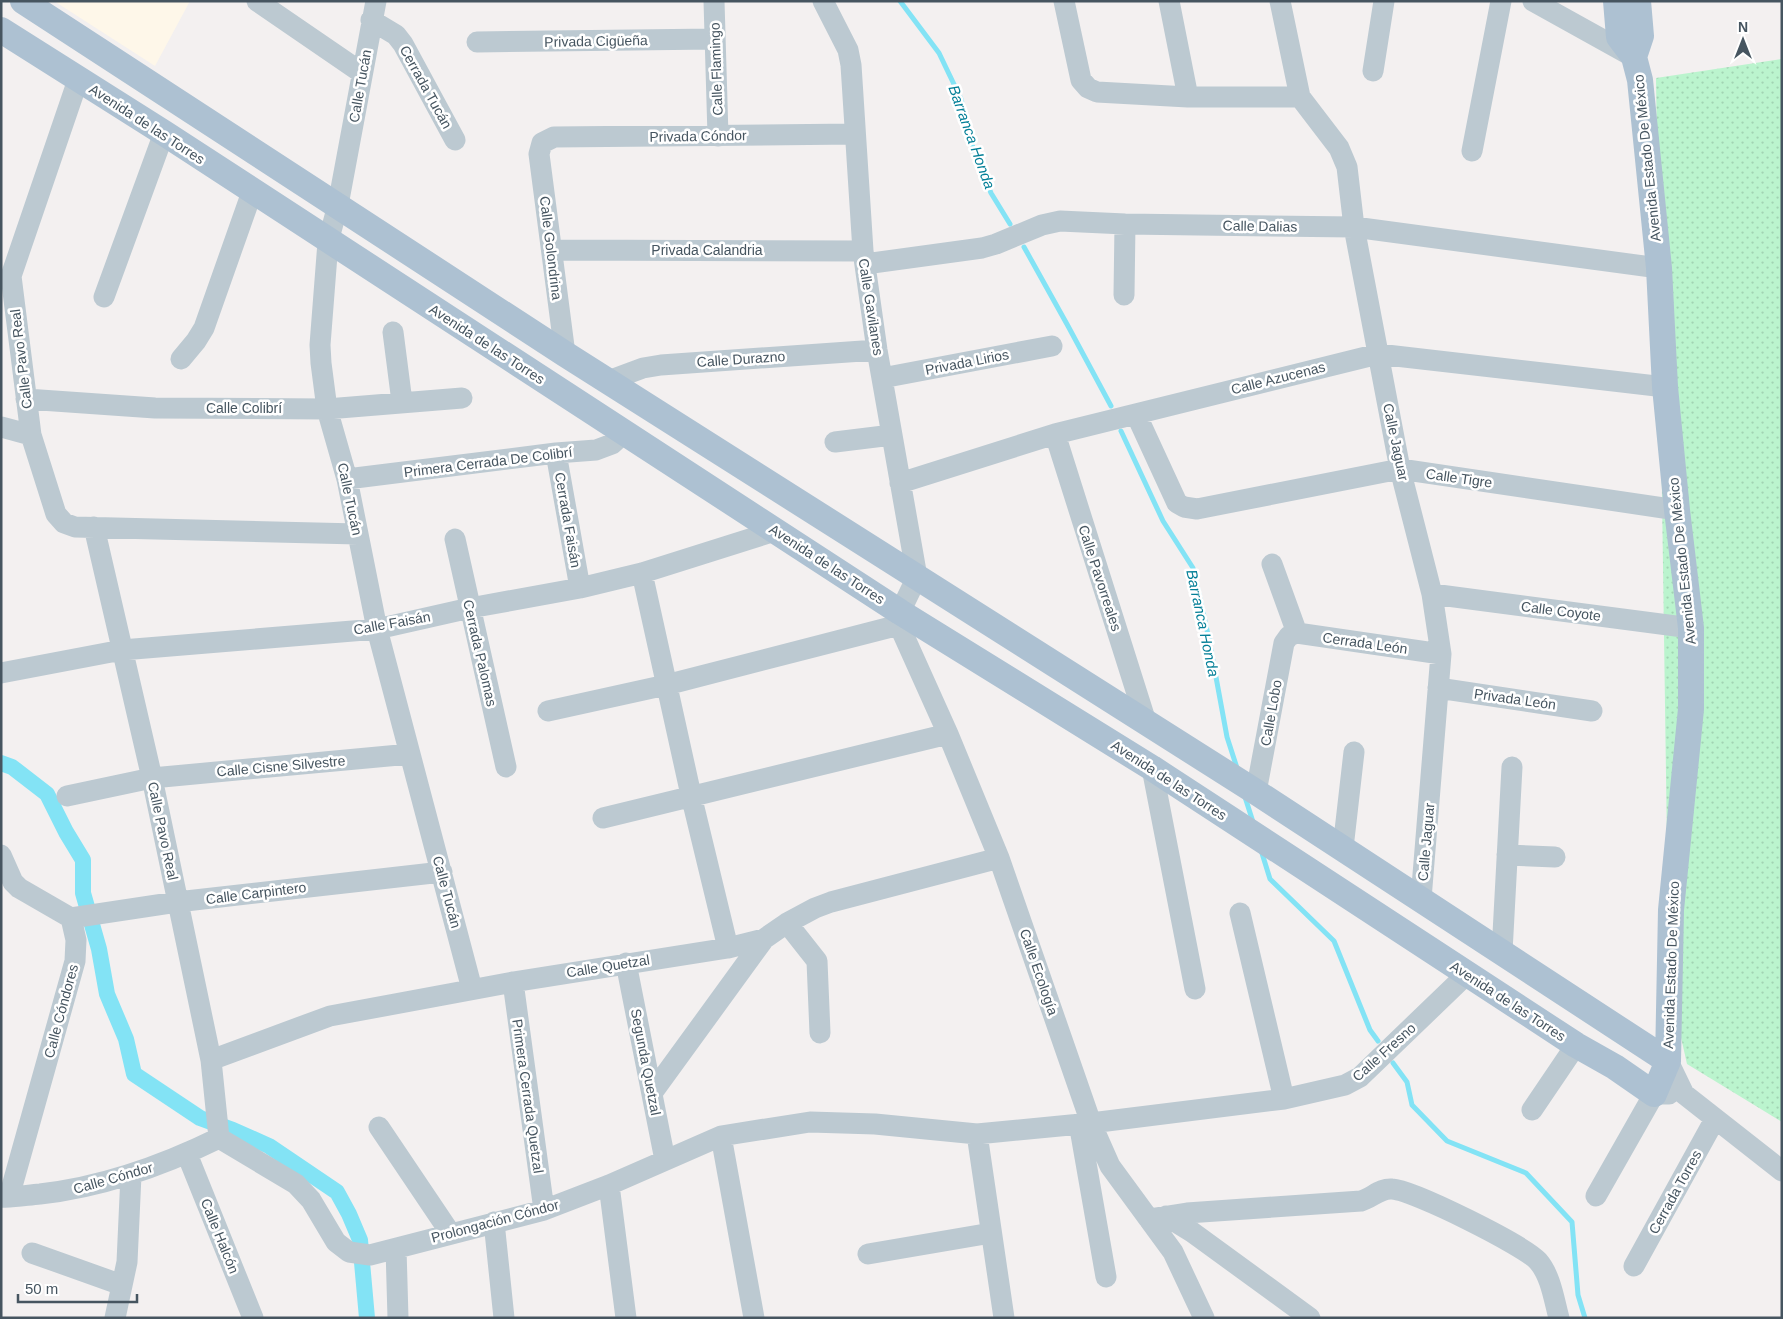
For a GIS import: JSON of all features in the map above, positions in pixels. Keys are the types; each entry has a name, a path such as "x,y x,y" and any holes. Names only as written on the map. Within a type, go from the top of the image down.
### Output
{"main road":[{"path":"23,1 565,354 1256,792 1668,1061"},
{"name":"Avenida Estado De México","path":"1616,1 1619,37 1634,57 1640,80 1659,268 1665,387 1691,628 1691,709 1671,910 1668,1061 1654,1094"},
{"name":"Avenida Estado De México","path":"1634,57 1641,36 1638,1"},
{"name":"Avenida de las Torres","path":"1,30 164,133 328,242 775,531 900,619 1152,768 1654,1094"}],"street":[{"path":"256,1 362,73"},
{"name":"Calle Flamingo","path":"714,1 718,136"},
{"name":"Calle Gavilanes","path":"824,1 848,50 851,65 864,257 877,350 917,577"},
{"path":"1064,1 1081,80 1088,88 1097,92 1188,97 1300,97"},
{"path":"1170,1 1188,97"},
{"name":"Calle Jaguar","path":"1280,1 1300,97 1339,148 1347,167 1354,227 1400,469 1432,594 1441,654 1421,899"},
{"path":"1373,71 1384,1"},
{"path":"1472,151 1500,1"},
{"path":"1533,1 1634,57"},
{"name":"Calle Tucán","path":"373,11 338,205 328,242 320,363 327,409 348,479 377,629 472,989"},
{"name":"Cerrada Tucán","path":"373,11 402,44 455,140"},
{"name":"Privada Cigüeña","path":"477,42 714,39"},
{"name":"Calle Pavo Real","path":"78,80 6,275 31,435 56,514 64,523 74,527 94,527 152,778 211,1060 218,1134"},
{"path":"104,297 164,133"},
{"name":"Privada Cóndor","path":"542,143 554,137 855,134"},
{"name":"Calle Golondrina","path":"542,143 539,154 565,354"},
{"path":"182,359 204,328 252,192"},
{"name":"Calle Dalias","path":"864,257 982,248 1042,225 1060,221 1125,224 1354,227 1659,268"},
{"path":"1124,295 1125,224"},
{"name":"Privada Calandria","path":"552,250 864,257"},
{"path":"393,332 402,402"},
{"name":"Privada Lirios","path":"882,378 1052,346"},
{"name":"Calle Durazno","path":"608,381 643,368 661,365 877,350"},
{"name":"Calle Azucenas","path":"900,484 1054,434 1378,354 1665,387"},
{"name":"Calle Colibrí","path":"26,399 155,408 327,409 462,398"},
{"name":"Calle Tigre","path":"1136,414 1177,503 1184,507 1197,509 1400,469 1677,510"},
{"path":"1,427 31,435"},
{"name":"Primera Cerrada De Colibrí","path":"348,479 556,453 596,450 612,444 624,433"},
{"name":"Calle Pavorreales","path":"1054,434 1146,722"},
{"path":"835,442 892,435"},
{"name":"Cerrada Faisán","path":"556,453 580,588"},
{"path":"94,527 358,534"},
{"name":"Calle Faisán","path":"1,673 122,650 377,629 470,608 580,588 642,573 775,531"},
{"name":"Cerrada Palomas","path":"455,539 506,767"},
{"path":"1272,564 1293,634"},
{"path":"642,573 691,795 728,948"},
{"path":"548,712 666,685 900,619 917,577"},
{"name":"Calle Coyote","path":"1432,594 1691,628"},
{"name":"Calle Ecología","path":"900,619 999,858 1085,1123 1110,1166 1158,1218 1204,1318"},
{"name":"Cerrada León","path":"1293,634 1441,654"},
{"name":"Calle Lobo","path":"1256,792 1284,643 1293,634"},
{"name":"Privada León","path":"1438,688 1592,711"},
{"path":"603,818 691,795 948,734"},
{"path":"1343,848 1354,752"},
{"name":"Calle Cisne Silvestre","path":"67,796 152,778 410,754"},
{"path":"1502,952 1512,767"},
{"path":"1152,768 1195,989"},
{"path":"1,855 13,882 19,888 70,918"},
{"path":"1507,855 1555,858"},
{"name":"Calle Quetzal","path":"211,1060 330,1016 472,989 728,948 764,939 787,923 831,902 999,858"},
{"name":"Calle Carpintero","path":"70,918 177,902 442,872"},
{"path":"1240,913 1284,1099"},
{"name":"Calle Cóndores","path":"5,1197 75,961 76,940 70,918"},
{"path":"787,923 817,961 820,1033"},
{"path":"652,1092 764,939"},
{"name":"Segunda Quetzal","path":"626,963 666,1160"},
{"name":"Calle Fresno","path":"976,1134 1284,1099 1345,1085 1360,1077 1467,974"},
{"name":"Primera Cerrada Quetzal","path":"513,982 544,1210"},
{"path":"1532,1110 1576,1045"},
{"path":"1668,1061 1684,1094 1782,1172"},
{"path":"1596,1196 1654,1094 1684,1094"},
{"name":"Cerrada Torres","path":"1634,1266 1715,1119"},
{"name":"Prolongación Cóndor","path":"218,1134 296,1184 311,1200 336,1242 349,1252 370,1254 544,1210 609,1185 721,1136 810,1122 875,1124 976,1134"},
{"path":"1085,1123 1106,1277"},
{"path":"379,1127 451,1234"},
{"name":"Calle Cóndor","path":"5,1197 68,1191 131,1175 187,1154 218,1134"},
{"path":"976,1134 1004,1318"},
{"path":"721,1136 754,1318"},
{"name":"Calle Halcón","path":"187,1154 253,1318"},
{"path":"115,1318 127,1262 131,1175"},
{"path":"609,1185 626,1318"},
{"path":"1158,1218 1187,1213 1361,1201 1368,1199 1381,1190 1394,1188 1441,1206 1531,1254 1545,1272 1559,1318"},
{"path":"1158,1218 1192,1232 1310,1318"},
{"path":"494,1222 504,1318"},
{"path":"868,1254 991,1233"},
{"path":"396,1248 398,1318"},
{"path":"32,1253 122,1285"}],"shaded area":[{"path":"54,1 190,1 155,66"}],"green space":[{"path":"1782,59 1782,1122 1687,1064 1669,984 1656,78"}],"waterway":[{"name":"Barranca Honda","path":"900,1 939,53 961,99 973,148 991,193 1010,224"},
{"name":"Barranca Honda","path":"1024,247 1111,406"},
{"name":"Barranca Honda","path":"1121,431 1163,521 1193,568 1209,639 1227,737 1237,768"},
{"path":"1,763 12,767 47,794 66,832 83,860 83,893 99,949 107,994 126,1039 134,1074 200,1118 269,1146 337,1192 360,1240 367,1318"},
{"name":"Barranca Honda","path":"1245,797 1253,822"},
{"name":"Barranca Honda","path":"1261,850 1270,879 1334,941 1370,1030 1378,1041"},
{"name":"Barranca Honda","path":"1393,1063 1407,1082 1412,1105 1447,1141 1526,1173 1572,1222 1578,1295 1585,1318"}]}
